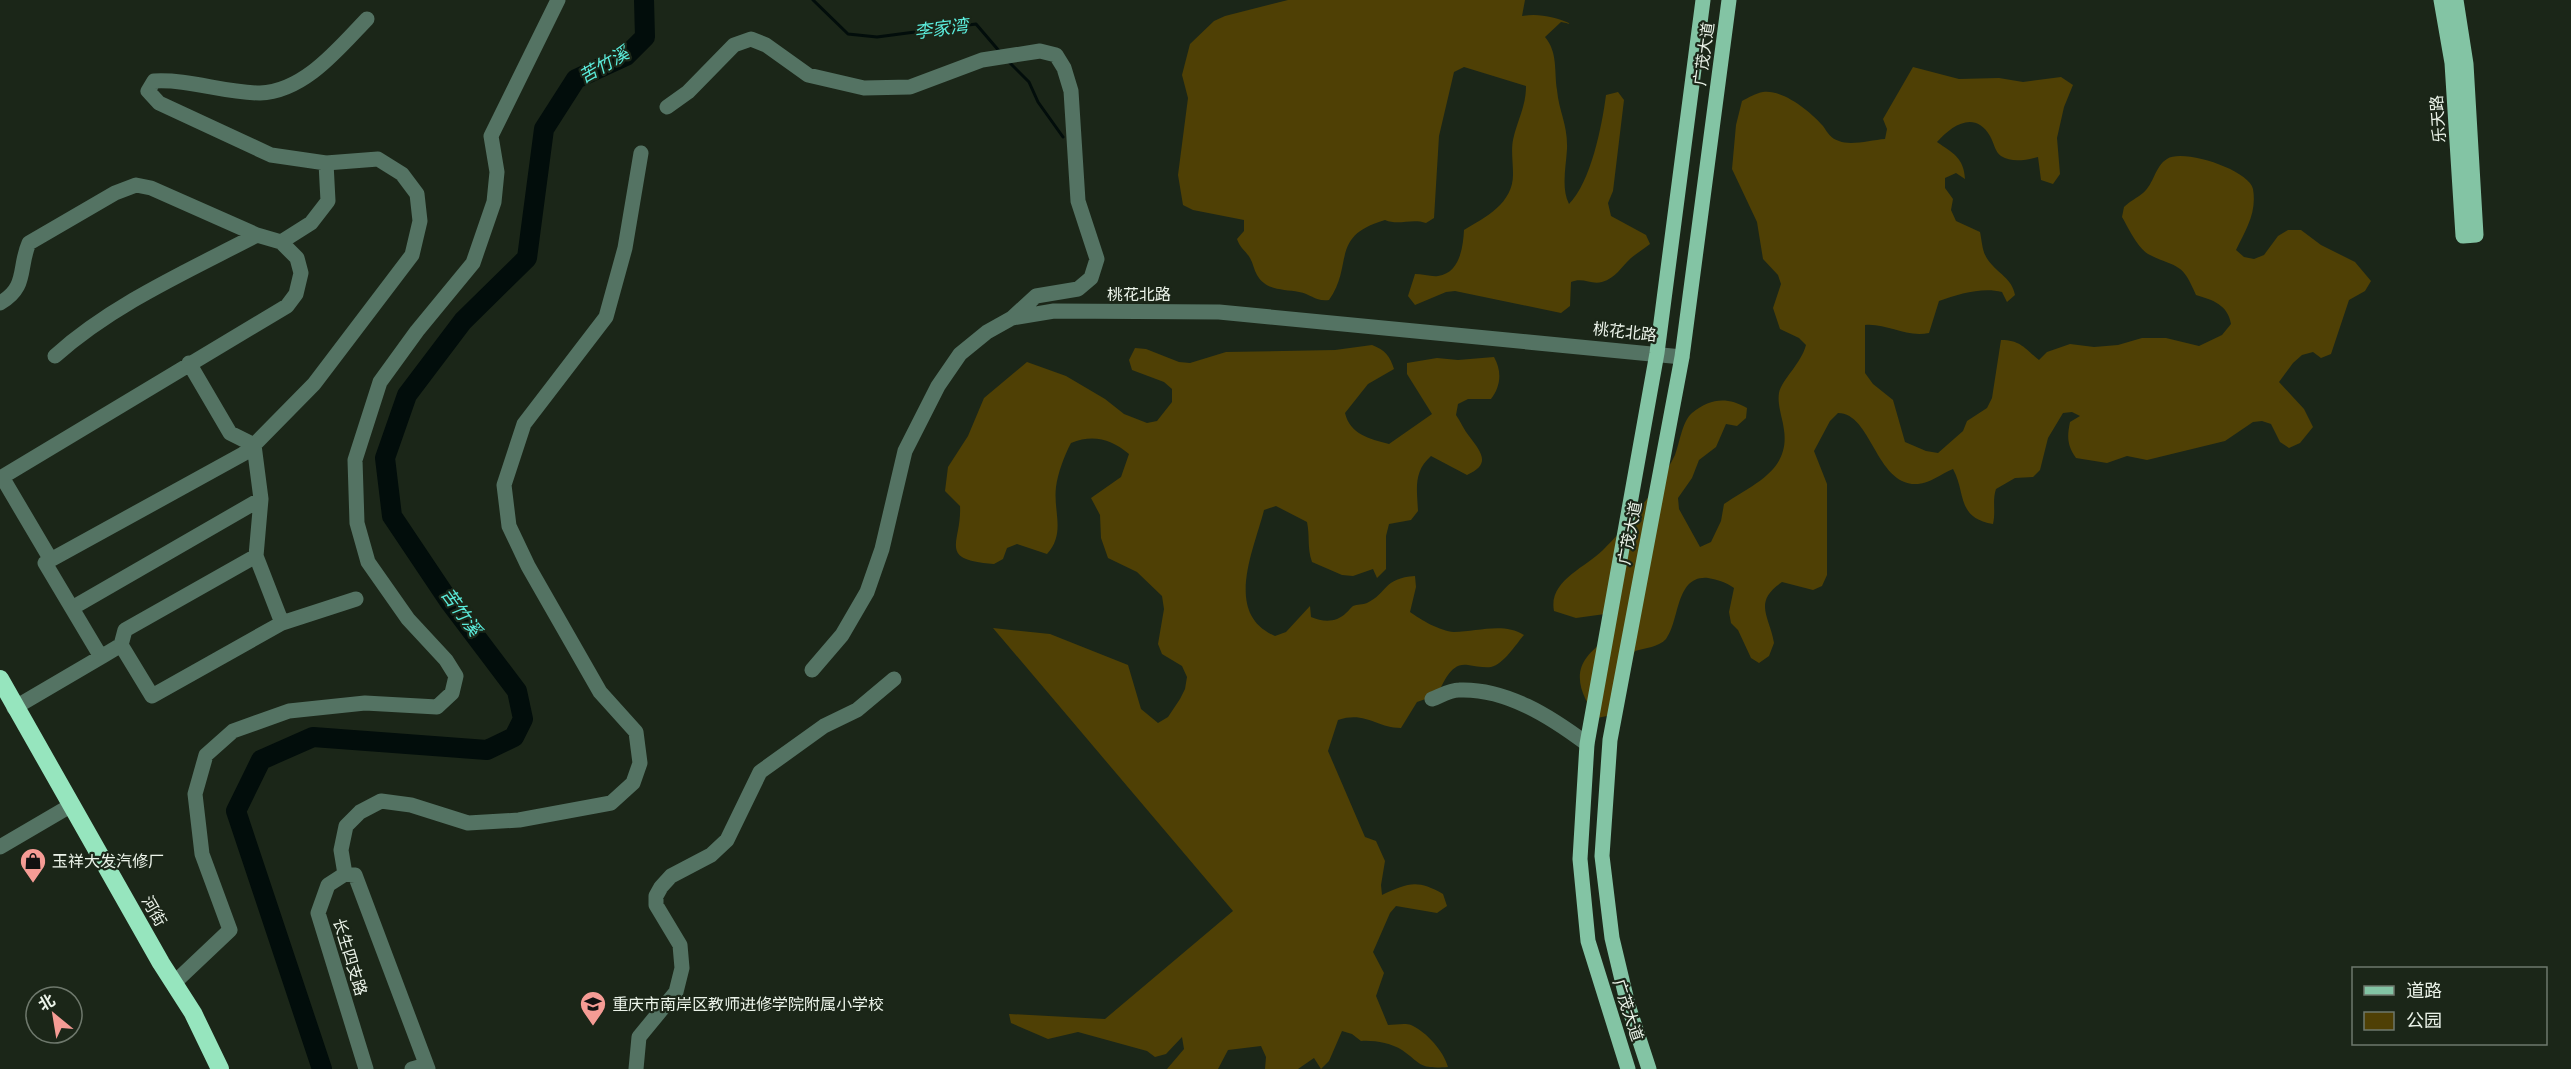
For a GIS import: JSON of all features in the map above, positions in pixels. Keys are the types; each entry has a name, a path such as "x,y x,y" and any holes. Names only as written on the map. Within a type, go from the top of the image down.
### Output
{"highway":[{"name":"河街","path":"0,679 70,806 193,1013 220,1069"}],"main road":[{"name":"广茂大道","path":"1628,1069 1588,941 1580,859 1587,744 1657,353 1703,0"},
{"name":"广茂大道","path":"1649,1069 1628,1005 1612,938 1602,856 1610,740 1682,357 1729,0"},
{"name":"乐天路","path":"2441,0 2452,63 2470,235 2466,64 2456,0"}],"street":[{"path":"174,983 230,930 202,854 195,794 206,755 233,731 289,711 365,703 437,706 452,693 456,676 446,660 408,619 368,562 357,523 355,460 380,382 417,331 473,263 494,202 497,172 491,136 558,0"},
{"path":"101,657 45,563 243,454 254,445 314,384 412,255 420,221 417,194 402,174 378,159 326,163 270,155 159,103 148,91 154,81 174,80 261,93 303,81 367,19"},
{"path":"667,107 688,92 734,45 751,39 766,45 808,75 864,88 910,87 982,60 1040,51 1056,56 1064,68 1071,91 1078,201 1097,260 1091,278 1077,289 1036,296 1012,318"},
{"path":"422,1068 341,850 346,826 360,812 381,801 411,805 468,823 519,820 611,803 633,783 640,763 636,732 600,692 528,566 510,526 504,485 524,424 606,317 625,248 641,153"},
{"path":"281,242 311,223 328,201 326,163"},
{"path":"0,303 11,296 20,285 29,243 115,193 136,185 152,188 257,235 281,242 297,258 301,273 296,294 287,306 239,337 189,363 2,477 51,560"},
{"path":"55,356 80,333 121,308 257,235"},
{"name":"桃花北路","path":"812,670 842,635 867,592 882,549 905,451 938,386 960,354 987,332 1012,318 1054,311 1219,312 1682,357"},
{"path":"189,363 230,433 254,445"},
{"path":"254,445 261,499 256,556 282,623"},
{"path":"72,608 261,499"},
{"path":"14,708 121,645 125,630 256,556"},
{"path":"121,645 152,696 282,623 356,599"},
{"path":"636,1069 639,1037 646,1026 660,1015 676,992 682,968 680,945 656,905 656,896 661,887 671,876 711,855 727,840 760,772 824,726 857,710 894,679"},
{"path":"1432,699 1456,690 1487,692 1552,717 1587,744"},
{"path":"0,847 70,806"},
{"name":"长生四支路","path":"350,875 328,885 318,913 366,1069"}],"green space":[{"path":"1288,0 1525,0 1522,16 1547,16 1571,24 1561,22 1545,37 1554,56 1558,98 1566,133 1565,184 1569,204 1584,182 1589,168 1602,122 1606,95 1618,92 1624,100 1613,191 1608,203 1611,216 1646,235 1650,244 1607,280 1598,283 1579,280 1571,282 1570,306 1561,313 1455,291 1446,292 1415,305 1408,296 1415,274 1438,276 1451,270 1459,258 1464,230 1497,208 1509,193 1512,184 1512,144 1525,101 1526,86 1464,67 1454,72 1439,136 1434,218 1426,223 1385,220 1356,234 1349,243 1336,287 1329,300 1321,300 1265,284 1257,275 1250,258 1237,239 1244,231 1244,220 1193,210 1183,205 1178,175 1188,98 1182,75 1190,44 1214,21 1225,16"},
{"path":"1913,67 1959,79 1999,78 2023,82 2061,77 2073,85 2064,107 2057,138 2060,174 2053,184 2041,180 2038,157 2014,160 2001,156 1990,136 1978,124 1971,122 1956,126 1937,142 1957,157 1964,172 1965,179 1956,173 1945,178 1945,188 1953,199 1951,210 1956,221 1980,232 1986,257 2008,280 2015,295 2007,302 2002,292 1979,291 1939,301 1929,333 1912,334 1881,326 1865,325 1865,373 1873,384 1893,400 1905,442 1926,451 1938,453 1963,431 1967,421 1987,408 1992,398 2001,340 2018,343 2039,360 2047,352 2070,344 2094,347 2118,345 2142,338 2166,338 2199,346 2222,335 2231,324 2227,312 2214,301 2196,295 2187,277 2179,268 2146,252 2134,238 2122,217 2124,207 2147,189 2163,162 2175,156 2187,156 2214,163 2228,168 2249,182 2254,198 2252,213 2236,250 2244,257 2254,259 2264,255 2278,236 2288,230 2301,230 2321,245 2355,262 2371,281 2365,291 2349,300 2331,354 2321,358 2313,352 2302,355 2279,382 2304,409 2313,427 2300,443 2289,448 2280,442 2271,424 2262,421 2253,422 2225,441 2147,460 2127,456 2107,463 2076,458 2069,445 2068,432 2070,422 2080,416 2072,412 2063,413 2048,438 2040,470 2033,477 2015,478 1996,489 1993,524 1981,521 1968,510 1953,469 1922,483 1904,482 1883,463 1859,425 1849,416 1838,413 1830,421 1814,451 1827,484 1827,575 1822,586 1813,590 1782,582 1773,589 1765,603 1774,643 1769,656 1759,663 1751,658 1738,630 1731,623 1729,612 1734,588 1708,578 1697,579 1684,591 1666,639 1656,646 1635,651 1607,716 1597,718 1584,697 1580,673 1587,657 1601,641 1605,614 1576,618 1554,611 1554,601 1562,583 1603,550 1642,505 1669,467 1686,422 1699,408 1712,402 1726,401 1747,408 1746,418 1737,426 1726,424 1716,447 1699,460 1692,478 1678,498 1679,509 1700,547 1711,542 1721,521 1724,504 1767,475 1781,456 1784,444 1779,393 1806,345 1799,338 1780,329 1773,308 1781,284 1778,275 1763,259 1757,222 1732,169 1736,125 1742,101 1763,92 1779,94 1804,108 1836,140 1849,143 1885,139 1887,129 1883,119"},
{"path":"1372,345 1386,354 1394,369 1368,384 1345,413 1356,431 1368,438 1389,444 1432,414 1407,374 1407,363 1437,358 1458,360 1494,357 1499,373 1498,384 1491,399 1468,399 1458,404 1456,415 1480,452 1482,462 1480,467 1467,475 1431,456 1425,462 1417,481 1418,511 1411,520 1389,524 1386,536 1386,569 1377,578 1373,569 1353,576 1342,575 1312,562 1307,522 1276,506 1264,510 1249,562 1246,597 1250,613 1259,626 1275,636 1286,632 1310,606 1311,617 1325,621 1334,620 1353,606 1365,604 1374,599 1391,583 1405,577 1415,576 1416,587 1410,612 1425,622 1454,632 1499,628 1524,635 1505,658 1496,665 1485,667 1462,665 1452,670 1437,695 1417,702 1401,728 1356,717 1338,720 1328,751 1365,837 1376,841 1385,861 1381,885 1382,895 1412,884 1426,886 1443,894 1447,906 1437,913 1396,906 1390,913 1373,952 1384,973 1376,996 1388,1025 1409,1024 1423,1032 1443,1055 1448,1067 1426,1066 1398,1048 1382,1042 1361,1041 1352,1034 1342,1031 1329,1061 1321,1069 1314,1058 1298,1069 1265,1069 1266,1057 1261,1046 1228,1050 1218,1069 1167,1069 1184,1049 1182,1037 1166,1054 1155,1057 1147,1051 1078,1032 1048,1039 1011,1023 1009,1014 1105,1019 1233,911 993,628 1050,634 1128,665 1141,709 1158,723 1168,717 1185,689 1187,677 1182,666 1162,654 1158,644 1164,609 1162,596 1137,572 1108,558 1101,538 1100,515 1091,498 1121,477 1129,454 1102,440 1087,439 1071,443 1057,482 1056,538 1047,554 1017,544 1007,548 1003,559 994,564 964,558 958,554 956,547 960,506 945,491 948,467 968,436 984,398 1027,362 1066,376 1105,399 1124,414 1147,423 1157,421 1172,402 1172,389 1164,382 1132,370 1129,360 1135,348 1146,349 1179,362 1190,363 1226,352 1335,350"}],"waterway":[{"name":"苦竹溪","path":"322,1069 236,811 261,760 313,737 487,750 514,737 523,719 517,691 449,601 392,516 385,458 407,395 463,321 527,258 544,129 576,79 626,56 645,37 644,0"},
{"name":"李家湾","path":"813,0 848,34 877,37 976,24 1000,52"},
{"name":"李家湾","path":"1009,62 1029,82 1038,102 1063,137"}],"place":[{"name":"玉祥大发汽修厂","path":"33,884"},
{"name":"重庆市南岸区教师进修学院附属小学校","path":"593,1027"}]}
